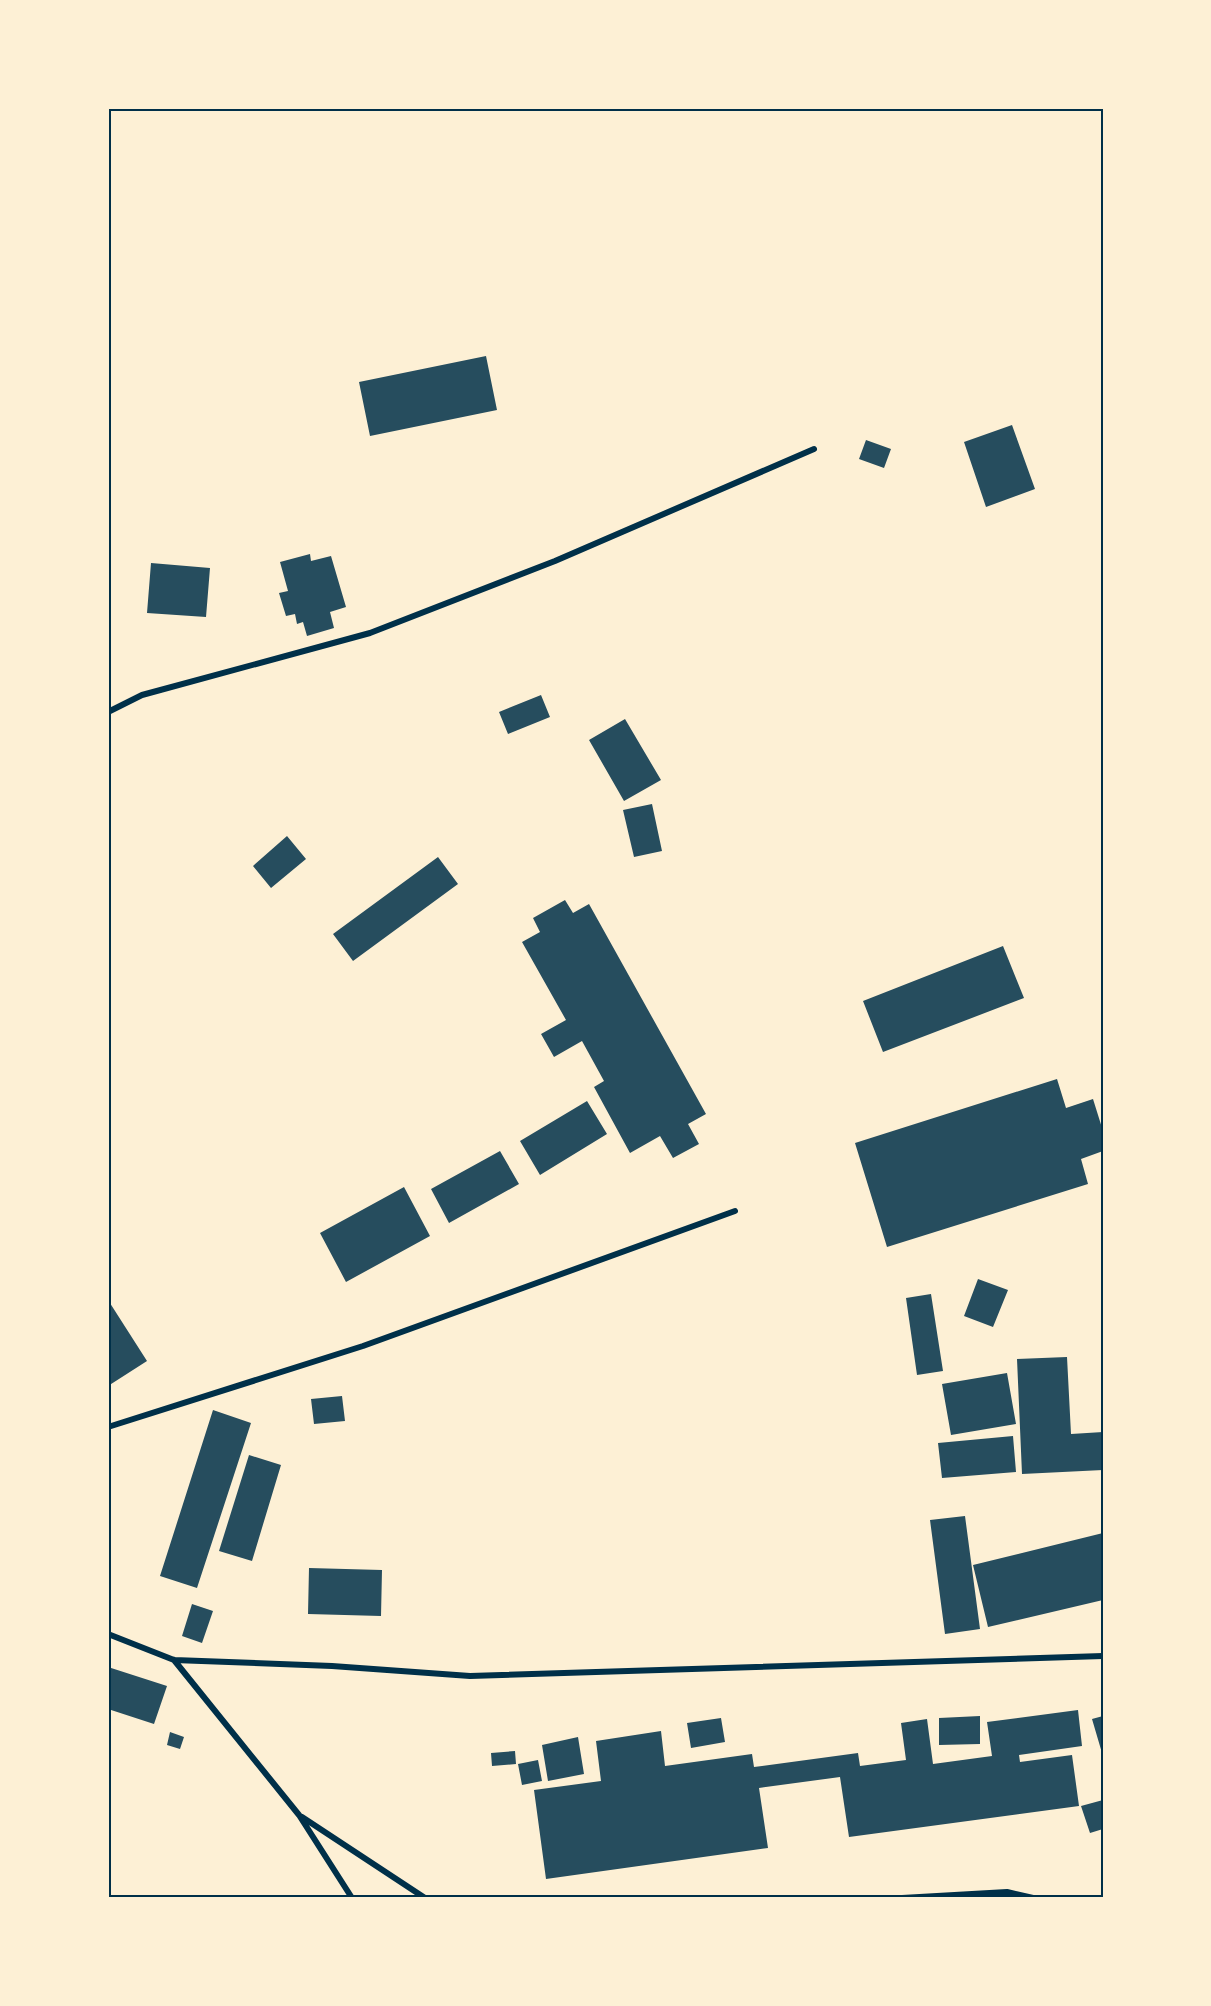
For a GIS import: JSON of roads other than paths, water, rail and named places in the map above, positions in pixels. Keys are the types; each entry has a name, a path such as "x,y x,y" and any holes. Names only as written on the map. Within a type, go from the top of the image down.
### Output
{"street":[{"path":"108,712 142,695 370,633 555,561 814,449"},
{"path":"108,1416 111,1426 363,1346 735,1211"},
{"path":"108,1634 174,1660 332,1666 470,1676 1103,1656"},
{"path":"174,1660 299,1815 352,1898"},
{"path":"299,1815 424,1898"},
{"path":"902,1898 1007,1892 1033,1898"}]}
